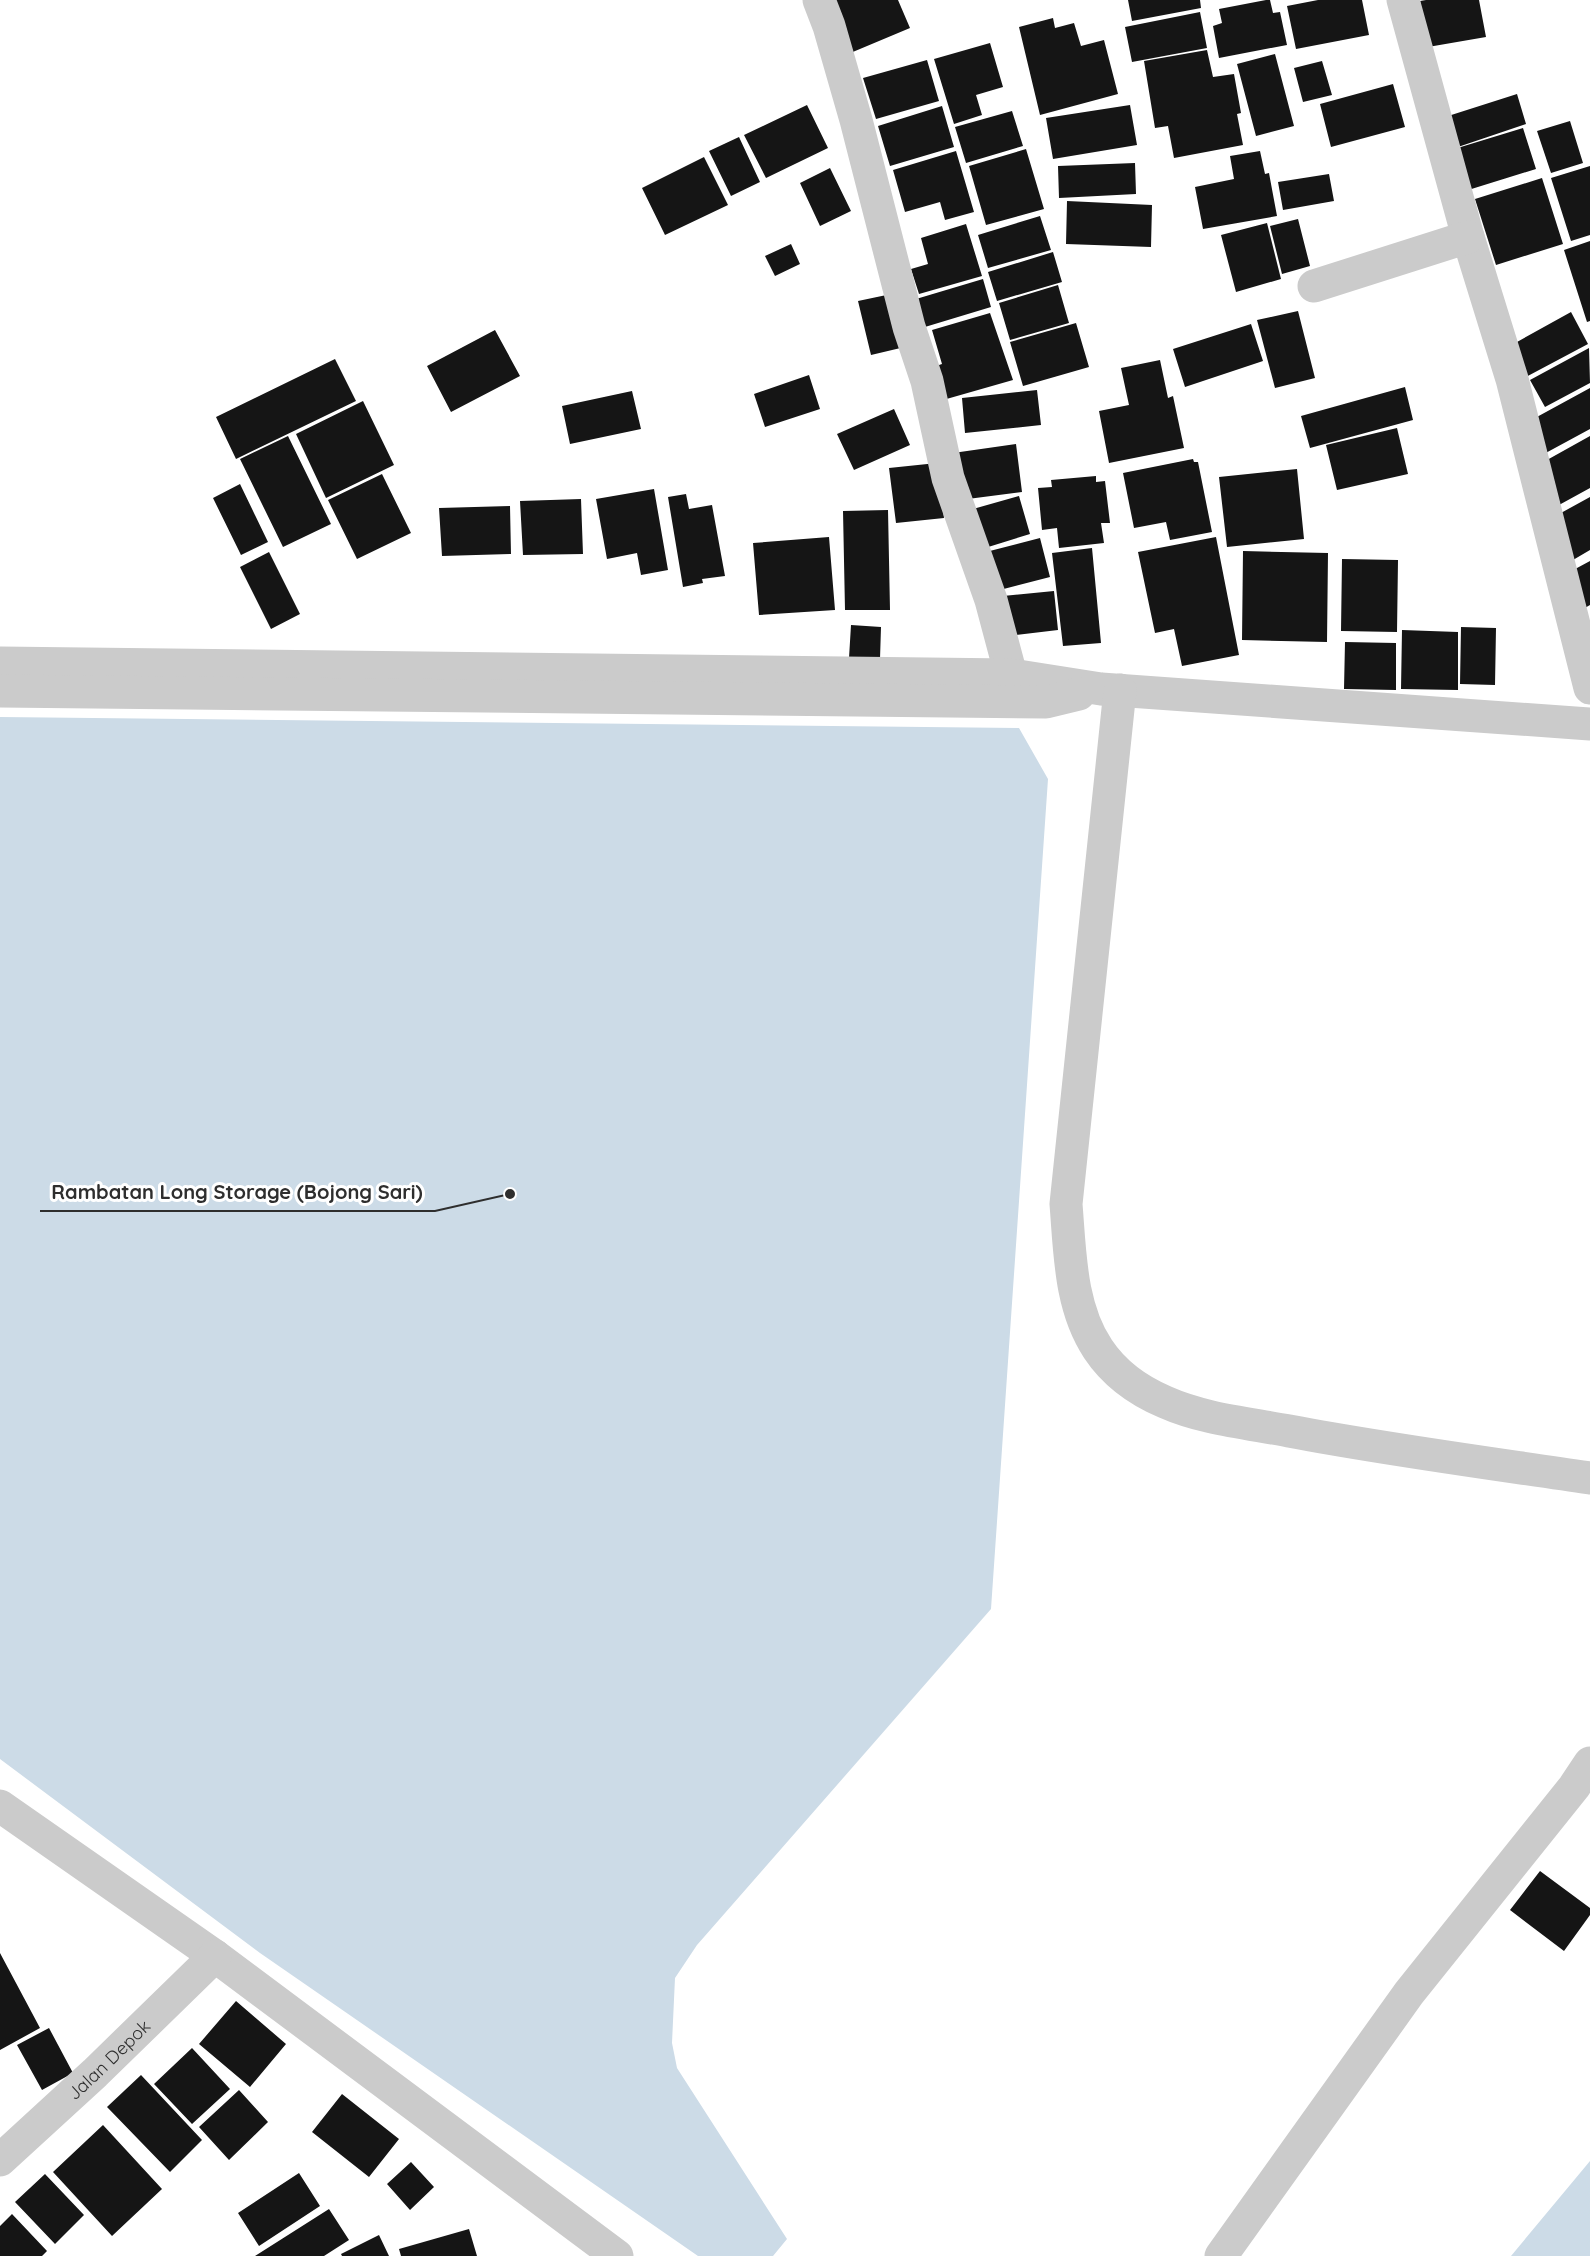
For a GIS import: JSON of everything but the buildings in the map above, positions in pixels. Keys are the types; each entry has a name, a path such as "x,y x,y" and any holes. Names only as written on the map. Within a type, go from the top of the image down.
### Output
{"street":[{"path":"819,0 829,26 856,120 909,327 927,381 948,478 991,600 1011,675"},
{"path":"1403,0 1468,237 1512,379 1590,688"},
{"path":"1314,286 1468,237"},
{"path":"0,663 1011,675 1111,690 1590,724"},
{"path":"0,691 1046,702 1111,690"},
{"path":"1111,690 1066,1204 1071,1264 1080,1314 1098,1350 1127,1381 1163,1402 1194,1413 1354,1443 1590,1478"},
{"path":"1221,2256 1409,1994 1590,1763"},
{"path":"0,1806 215,1956 617,2256"},
{"name":"Jalan Depok","path":"0,2160 95,2073 215,1956"}],"water":[{"path":"0,717 1019,728 1048,779 991,1609 697,1945 675,1978 672,2043 677,2068 787,2239 773,2256 698,2256 260,1953 0,1759"},
{"path":"1590,2161 1590,2256 1511,2256"}],"place":[{"name":"Rambatan Long Storage (Bojong Sari)","path":"510,1194"}]}
